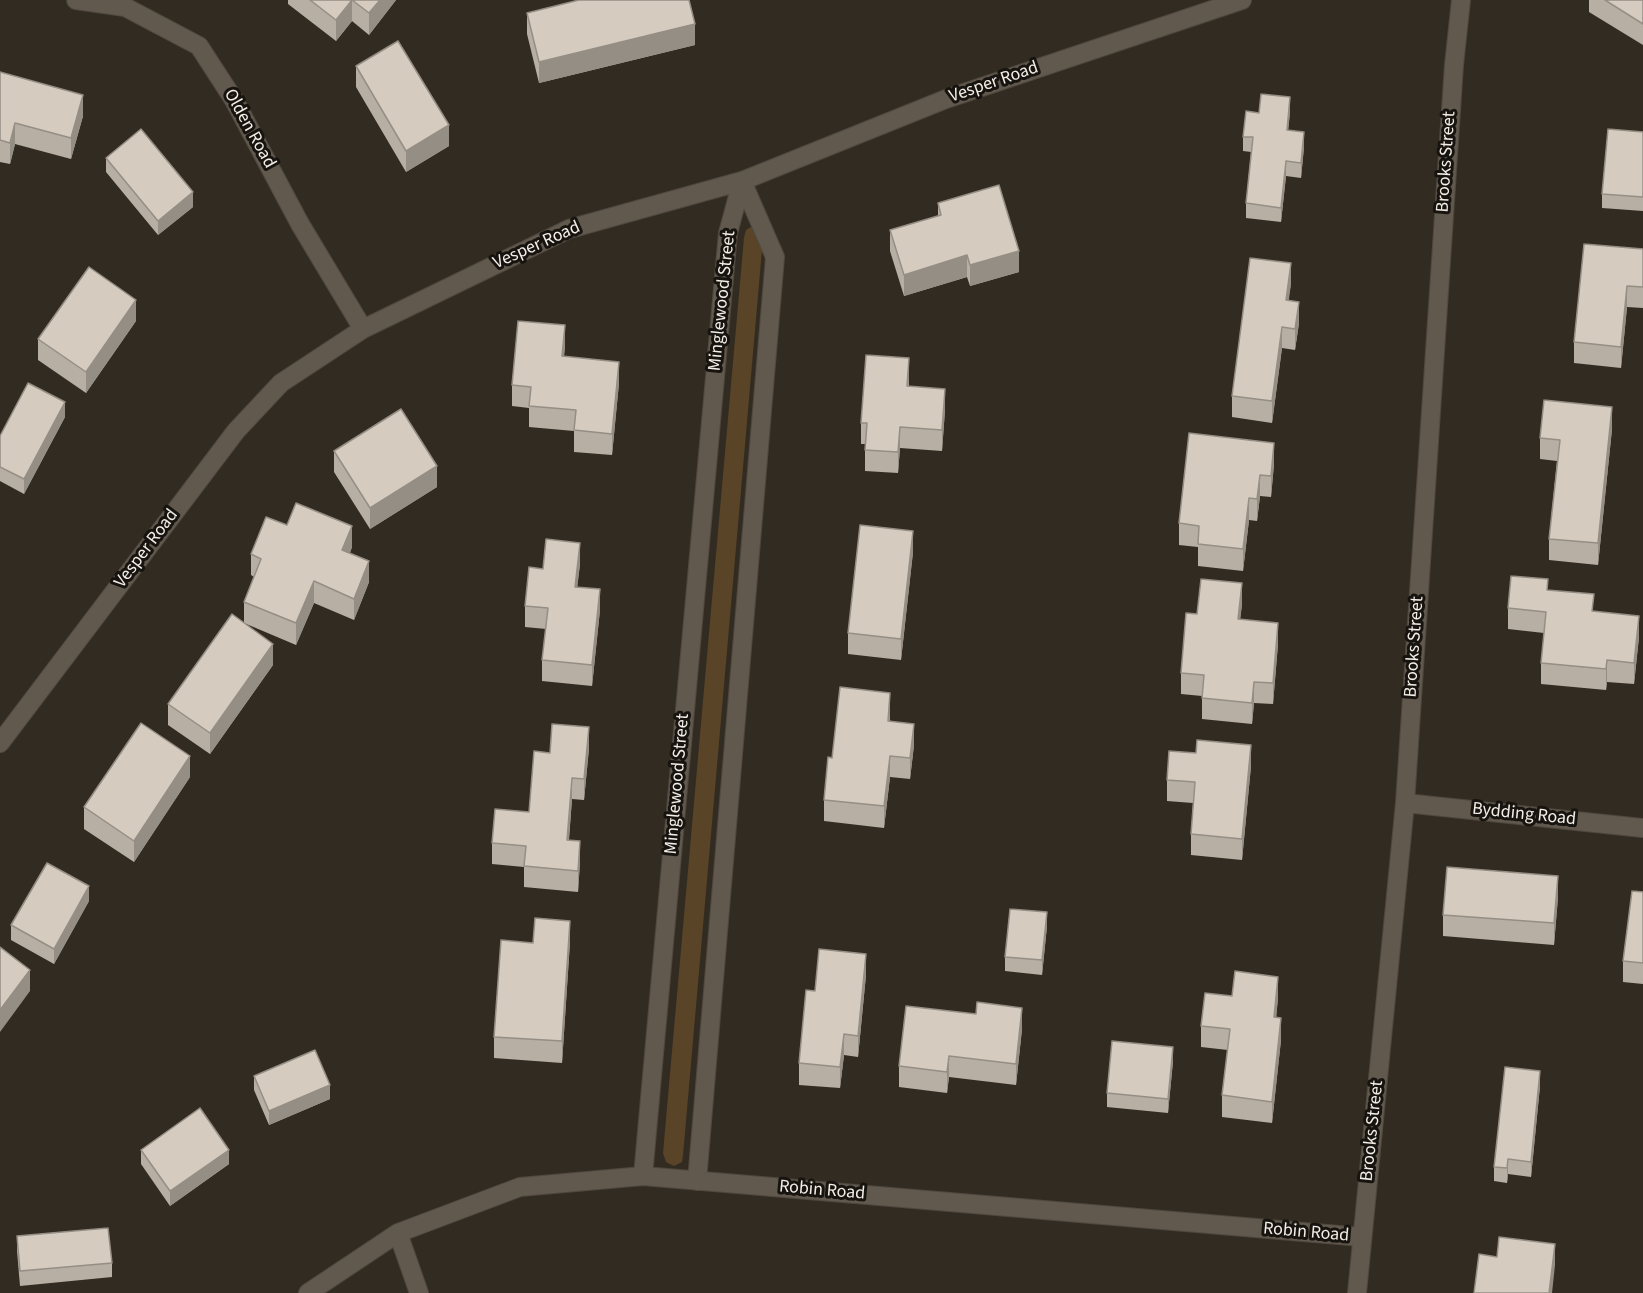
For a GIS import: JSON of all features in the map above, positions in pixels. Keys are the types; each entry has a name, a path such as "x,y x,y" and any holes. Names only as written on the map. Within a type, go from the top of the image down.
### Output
{"street":[{"name":"Olden Road","path":"76,0 125,7 199,45 234,100 300,224 363,329"},
{"name":"Vesper Road","path":"0,743 236,430 281,383 363,329 569,229 742,181 946,99 1242,0"},
{"name":"Brooks Street","path":"1357,1293 1387,1006 1405,803 1453,76 1461,0"},
{"name":"Minglewood Street","path":"643,1176 726,245 742,181"},
{"name":"Minglewood Street","path":"697,1181 775,257 742,181"},
{"name":"Bydding Road","path":"1405,803 1643,828"},
{"name":"Robin Road","path":"308,1293 398,1233 520,1187 643,1176 1362,1238"},
{"path":"398,1233 419,1293"}],"shaded area":[{"path":"753,226 763,238 683,1155 682,1162 674,1166 666,1162 663,1153 744,238 746,230"}],"building":[{"path":"310,0 352,0 336,20"},
{"path":"352,0 380,0 369,13"},
{"path":"579,0 689,0 695,24 539,62 527,13"},
{"path":"1605,0 1643,0 1643,24"},
{"path":"398,41 449,125 406,151 356,66"},
{"path":"0,72 83,95 71,138 15,123 10,143 0,140"},
{"path":"1261,94 1290,97 1287,130 1304,132 1301,163 1286,161 1281,208 1246,203 1253,137 1243,137 1246,111 1259,113"},
{"path":"141,129 193,192 158,221 106,158"},
{"path":"1608,129 1643,132 1643,197 1602,194"},
{"path":"999,185 1019,251 970,265 967,255 904,275 890,230 941,215 938,203"},
{"path":"1584,244 1643,249 1643,287 1627,286 1621,347 1574,342"},
{"path":"1250,258 1291,263 1286,300 1299,302 1295,329 1282,327 1272,401 1232,396"},
{"path":"89,267 136,300 86,372 38,339"},
{"path":"518,321 565,325 562,356 619,362 612,434 574,430 576,410 529,406 531,387 512,385"},
{"path":"866,355 909,358 907,386 945,389 942,430 900,427 898,452 865,450 867,423 861,423"},
{"path":"28,383 65,402 24,479 0,467 0,436"},
{"path":"1544,400 1612,407 1598,543 1549,539 1560,440 1540,438"},
{"path":"401,409 437,466 370,508 334,451"},
{"path":"1189,433 1274,443 1271,476 1260,475 1257,499 1249,498 1243,549 1198,544 1199,526 1179,523"},
{"path":"296,503 352,526 342,550 369,561 354,599 314,581 296,623 244,602 261,559 251,554 266,517 287,525"},
{"path":"860,525 913,531 901,639 848,633"},
{"path":"546,539 580,543 575,587 600,589 592,665 542,660 548,608 525,606 529,567 543,569"},
{"path":"1511,576 1548,579 1547,590 1594,594 1592,611 1639,616 1634,663 1607,660 1606,669 1541,663 1546,612 1508,608"},
{"path":"1201,579 1242,583 1238,619 1278,623 1273,683 1254,682 1252,703 1202,698 1204,675 1181,673 1186,613 1197,614"},
{"path":"232,614 273,644 210,733 168,704"},
{"path":"840,687 890,693 888,721 914,724 910,758 890,756 884,806 824,800 828,757 832,758"},
{"path":"141,723 190,756 134,841 84,807"},
{"path":"552,724 589,727 584,779 572,778 567,840 580,841 578,871 524,866 526,846 492,843 495,809 529,812 534,751 550,753"},
{"path":"1197,740 1251,745 1242,839 1191,834 1195,782 1167,780 1169,751 1196,753"},
{"path":"47,863 89,886 54,949 11,925"},
{"path":"1447,867 1558,876 1554,923 1443,915"},
{"path":"1632,891 1643,892 1643,963 1623,961"},
{"path":"1010,909 1047,912 1042,960 1005,957"},
{"path":"535,918 570,921 562,1041 494,1037 501,940 533,943"},
{"path":"0,947 30,970 0,1010"},
{"path":"819,949 866,954 858,1036 844,1034 840,1067 799,1063 806,990 815,991"},
{"path":"1235,971 1278,977 1274,1017 1281,1018 1272,1102 1222,1095 1230,1029 1201,1026 1205,993 1232,996"},
{"path":"977,1002 1022,1008 1016,1064 949,1056 947,1072 899,1066 906,1006 976,1014"},
{"path":"1112,1041 1173,1047 1168,1099 1107,1093"},
{"path":"315,1050 330,1085 269,1111 254,1076"},
{"path":"1505,1067 1540,1071 1531,1162 1508,1159 1507,1168 1494,1167"},
{"path":"200,1108 229,1150 170,1191 141,1150"},
{"path":"108,1228 112,1263 20,1271 17,1236"},
{"path":"1499,1237 1555,1244 1549,1293 1474,1293 1479,1254 1497,1257"}]}
